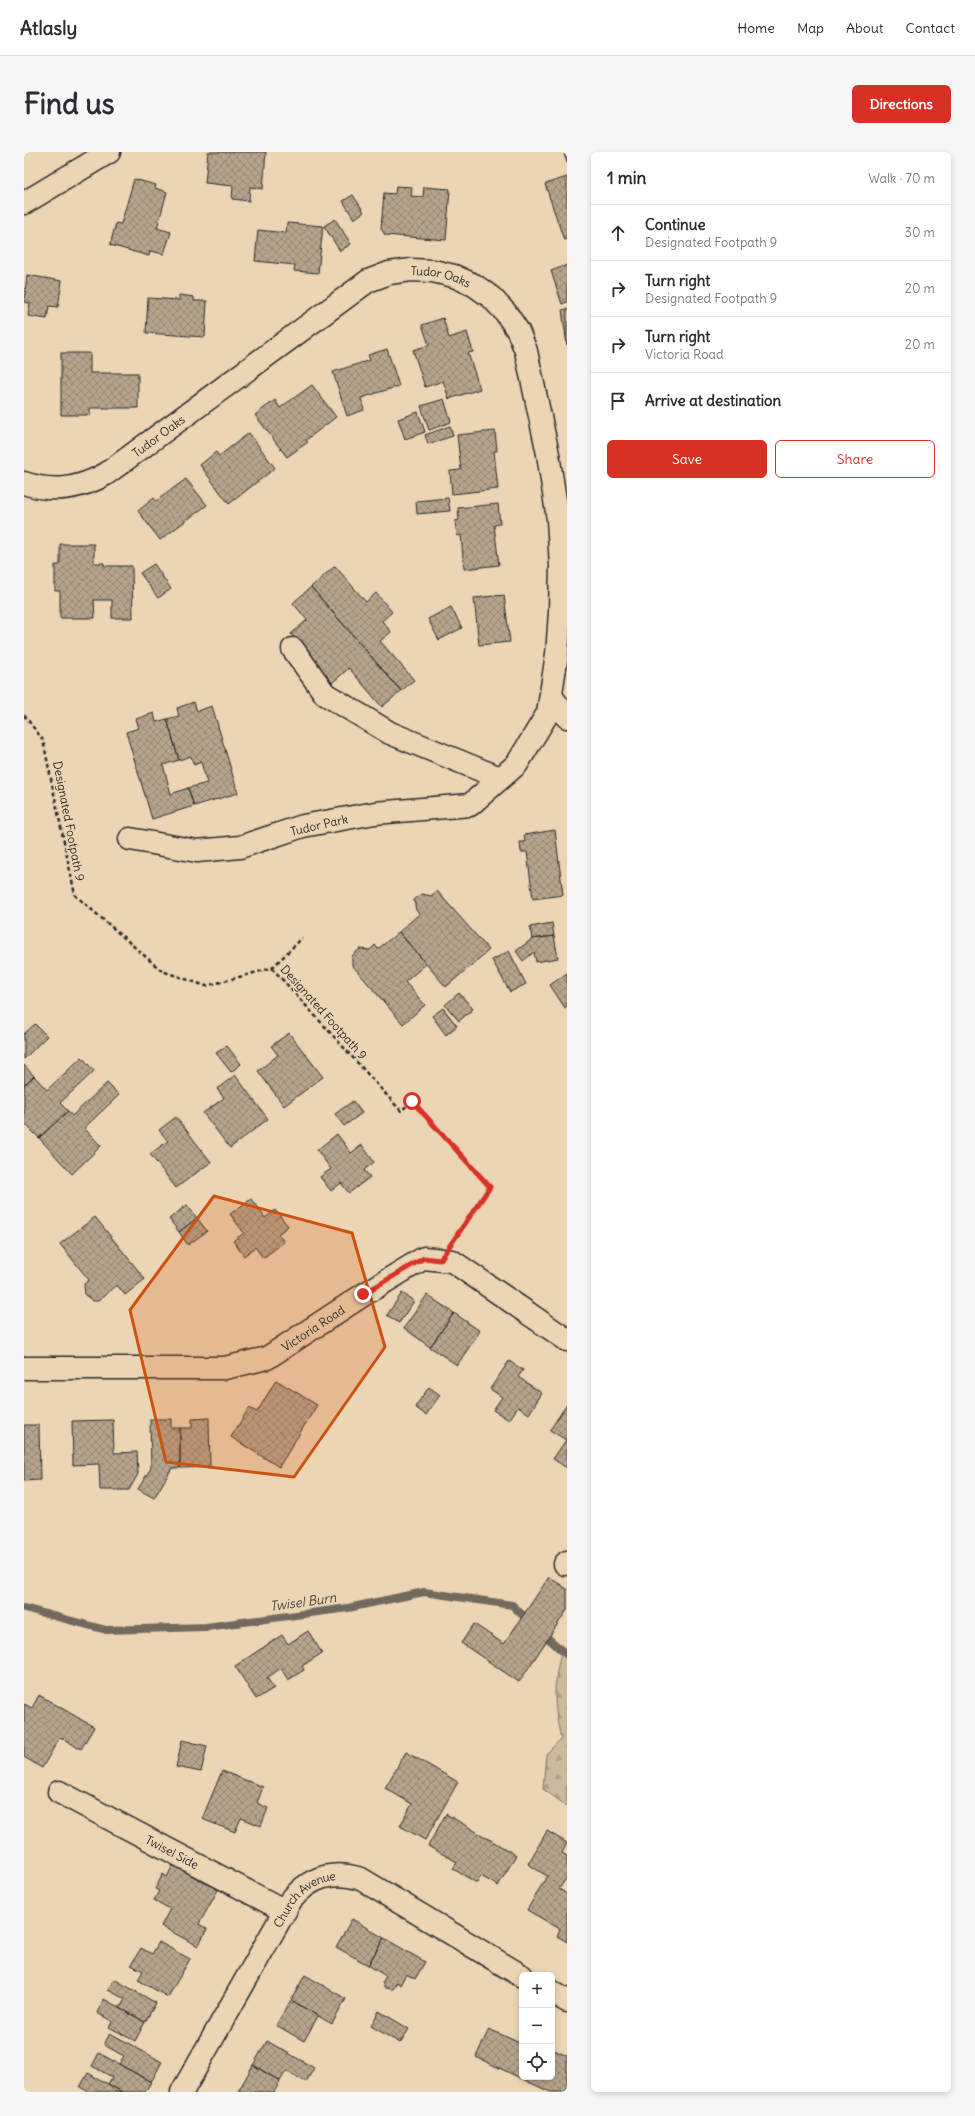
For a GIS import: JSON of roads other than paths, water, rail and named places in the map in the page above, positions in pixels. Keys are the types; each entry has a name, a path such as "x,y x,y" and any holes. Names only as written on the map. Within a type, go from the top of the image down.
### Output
{"street":[{"path":"24,203 109,152"},
{"name":"Tudor Oaks","path":"24,483 38,488 73,488 90,483 106,474 368,281 389,274 410,270 432,271 454,276 474,285 492,297 506,313 518,331 526,351 548,454 558,520 561,566 555,709"},
{"path":"293,649 325,694 390,733 500,778"},
{"name":"Tudor Park","path":"130,839 197,851 240,847 303,826 360,816 470,805 517,764 555,709"},
{"name":"Victoria Road","path":"24,1368 226,1368 267,1358 363,1294 424,1258 452,1261 567,1340"},
{"name":"Twisel Side","path":"59,1792 285,1911"},
{"name":"Church Avenue","path":"182,2092 290,1900 308,1883 319,1877 333,1874 347,1875 361,1879 519,1974"},
{"path":"555,1994 567,2001"}],"waterway":[{"name":"Twisel Burn","path":"24,1608 106,1630 206,1627 348,1608 424,1592 512,1605 531,1623"},
{"name":"Twisel Burn","path":"541,1632 567,1655"}]}
